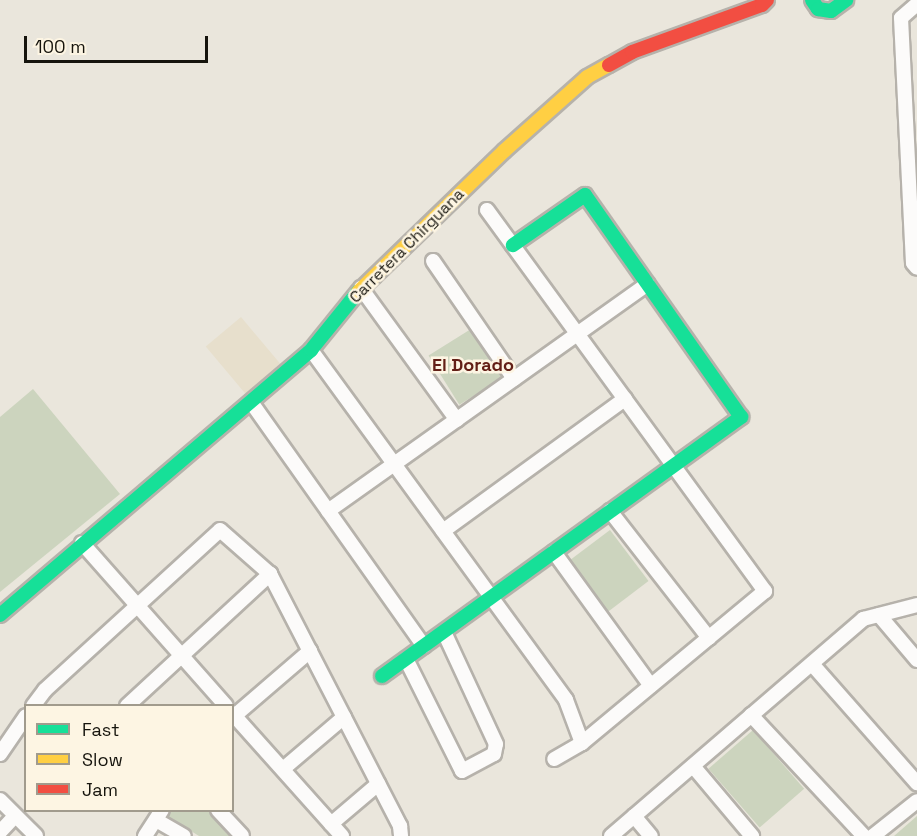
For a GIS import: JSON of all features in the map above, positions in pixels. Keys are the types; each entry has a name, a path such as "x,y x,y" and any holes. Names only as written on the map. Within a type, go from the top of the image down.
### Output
{"street":[{"name":"Carretera Chirguana","path":"0,615 311,350 361,288 504,151 587,77 632,52 762,5 767,0"},
{"path":"812,0 818,9 831,11 846,0"},
{"path":"917,4 902,18 913,181 913,263 917,268"},
{"path":"382,676 741,417 585,195 513,245"},
{"path":"487,210 765,591 582,744 554,759"},
{"path":"433,261 514,379"},
{"path":"328,511 647,284"},
{"path":"361,288 457,420"},
{"path":"311,350 566,700 582,744"},
{"path":"443,531 625,399"},
{"path":"251,402 424,646"},
{"path":"610,511 709,638"},
{"path":"34,704 45,690 220,530 270,574 400,826 401,836"},
{"path":"82,543 224,704"},
{"path":"554,552 651,686"},
{"path":"128,704 270,574"},
{"path":"611,836 863,619 917,605"},
{"path":"879,615 917,660"},
{"path":"406,659 462,771 494,754 496,744 444,632"},
{"path":"234,711 310,651"},
{"path":"812,664 917,783"},
{"path":"234,715 342,836"},
{"path":"751,716 864,836"},
{"path":"283,769 344,717"},
{"path":"0,754 24,719"},
{"path":"693,766 752,836"},
{"path":"332,824 378,784"},
{"path":"0,800 36,836"},
{"path":"873,836 917,801"},
{"path":"220,812 242,836"},
{"path":"145,836 159,815 184,836"},
{"path":"0,832 15,816"},
{"path":"634,816 651,836"}],"shaded area":[{"path":"241,317 283,367 248,396 206,347"}],"green space":[{"path":"471,329 502,378 459,405 429,355"},
{"path":"33,389 120,494 0,592 0,417"},
{"path":"610,530 649,581 607,612 568,561"},
{"path":"753,730 804,789 760,828 708,769"},
{"path":"170,812 215,812 238,836 199,836 167,816"},
{"path":"917,816 917,836 894,836"}],"traffic: fast":[{"path":"812,0 818,9 831,11 846,0"},
{"path":"382,676 741,417 585,195 513,245"},
{"path":"0,615 311,350 358,292"}],"traffic: slow":[{"path":"358,292 504,151 587,77 609,65"}],"traffic: jam":[{"path":"609,65 632,52 762,5 767,0"}],"district":[{"name":"El Dorado","path":"473,365"}]}
